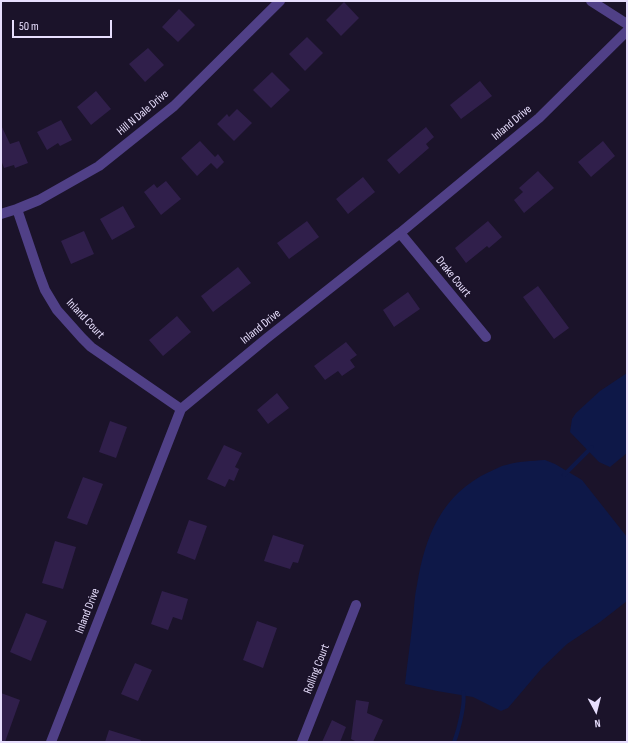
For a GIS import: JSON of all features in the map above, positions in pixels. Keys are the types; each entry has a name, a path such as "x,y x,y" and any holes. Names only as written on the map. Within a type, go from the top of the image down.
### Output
{"street":[{"name":"Hill N Dale Drive","path":"1,214 39,200 100,166 174,106 280,1"},
{"path":"591,1 627,24"},
{"name":"Inland Drive","path":"51,742 181,409 267,338 400,233 539,118 627,31"},
{"name":"Inland Court","path":"18,209 45,290 57,310 91,347 181,409"},
{"name":"Drake Court","path":"400,233 486,337"},
{"name":"Rolling Court","path":"302,742 356,605"}],"shaded area":[{"path":"627,373 627,453 610,467 599,462 570,432 572,419 576,413 600,391"},
{"path":"545,460 555,464 582,480 627,537 627,601 600,622 567,644 542,668 508,708 501,711 473,697 405,684 415,595 420,567 438,518 459,492 473,481 489,472 502,466 525,461"}],"building":[{"path":"344,2 359,18 341,36 326,20"},
{"path":"179,9 195,25 178,42 162,27"},
{"path":"307,37 323,53 305,71 289,54"},
{"path":"148,48 164,65 145,82 129,64"},
{"path":"272,72 290,90 271,108 253,90"},
{"path":"480,81 492,96 461,119 450,105"},
{"path":"96,91 111,109 91,125 77,107"},
{"path":"237,109 252,123 234,141 217,124 227,114 229,117"},
{"path":"61,120 72,140 60,146 58,143 47,150 37,132"},
{"path":"1,125 10,144 19,141 28,163 15,168 14,165 4,168 1,160"},
{"path":"426,127 434,137 426,144 429,148 399,174 387,160"},
{"path":"200,141 215,157 218,154 224,162 217,169 211,163 197,176 181,158"},
{"path":"603,141 615,156 591,177 578,162"},
{"path":"538,171 554,188 524,213 514,200 523,192 519,188"},
{"path":"363,177 375,192 348,214 336,199"},
{"path":"166,181 181,199 161,215 144,192 154,184 157,188"},
{"path":"123,206 135,227 112,240 100,219"},
{"path":"307,221 319,237 289,259 277,243"},
{"path":"488,221 502,237 489,248 487,246 466,263 455,248"},
{"path":"84,231 94,254 71,264 61,241"},
{"path":"238,267 251,283 213,312 201,296"},
{"path":"538,286 569,328 554,339 523,297"},
{"path":"408,292 420,309 394,327 383,310"},
{"path":"177,316 191,332 163,356 149,340"},
{"path":"346,342 357,355 350,360 355,367 342,376 338,371 325,380 314,366"},
{"path":"277,393 289,408 268,424 257,410"},
{"path":"110,421 127,427 116,458 99,452"},
{"path":"224,445 242,453 235,467 239,469 234,481 229,479 225,487 207,479"},
{"path":"83,477 103,484 87,525 67,518"},
{"path":"189,520 207,526 195,560 177,553"},
{"path":"273,535 304,545 298,563 293,562 290,569 264,561"},
{"path":"55,541 76,547 63,589 42,583"},
{"path":"162,591 188,599 182,620 173,617 168,630 151,624"},
{"path":"26,613 47,621 31,661 10,652"},
{"path":"257,621 277,628 263,668 243,660"},
{"path":"135,663 152,670 138,701 121,694"},
{"path":"1,693 20,700 5,742 1,742"},
{"path":"356,700 369,702 367,713 383,720 373,742 357,742 351,739"},
{"path":"332,720 346,727 340,742 322,742"},
{"path":"109,730 141,740 140,742 105,742"}],"waterway":[{"path":"564,475 592,447"},
{"path":"454,742 463,710 463,692"}]}
